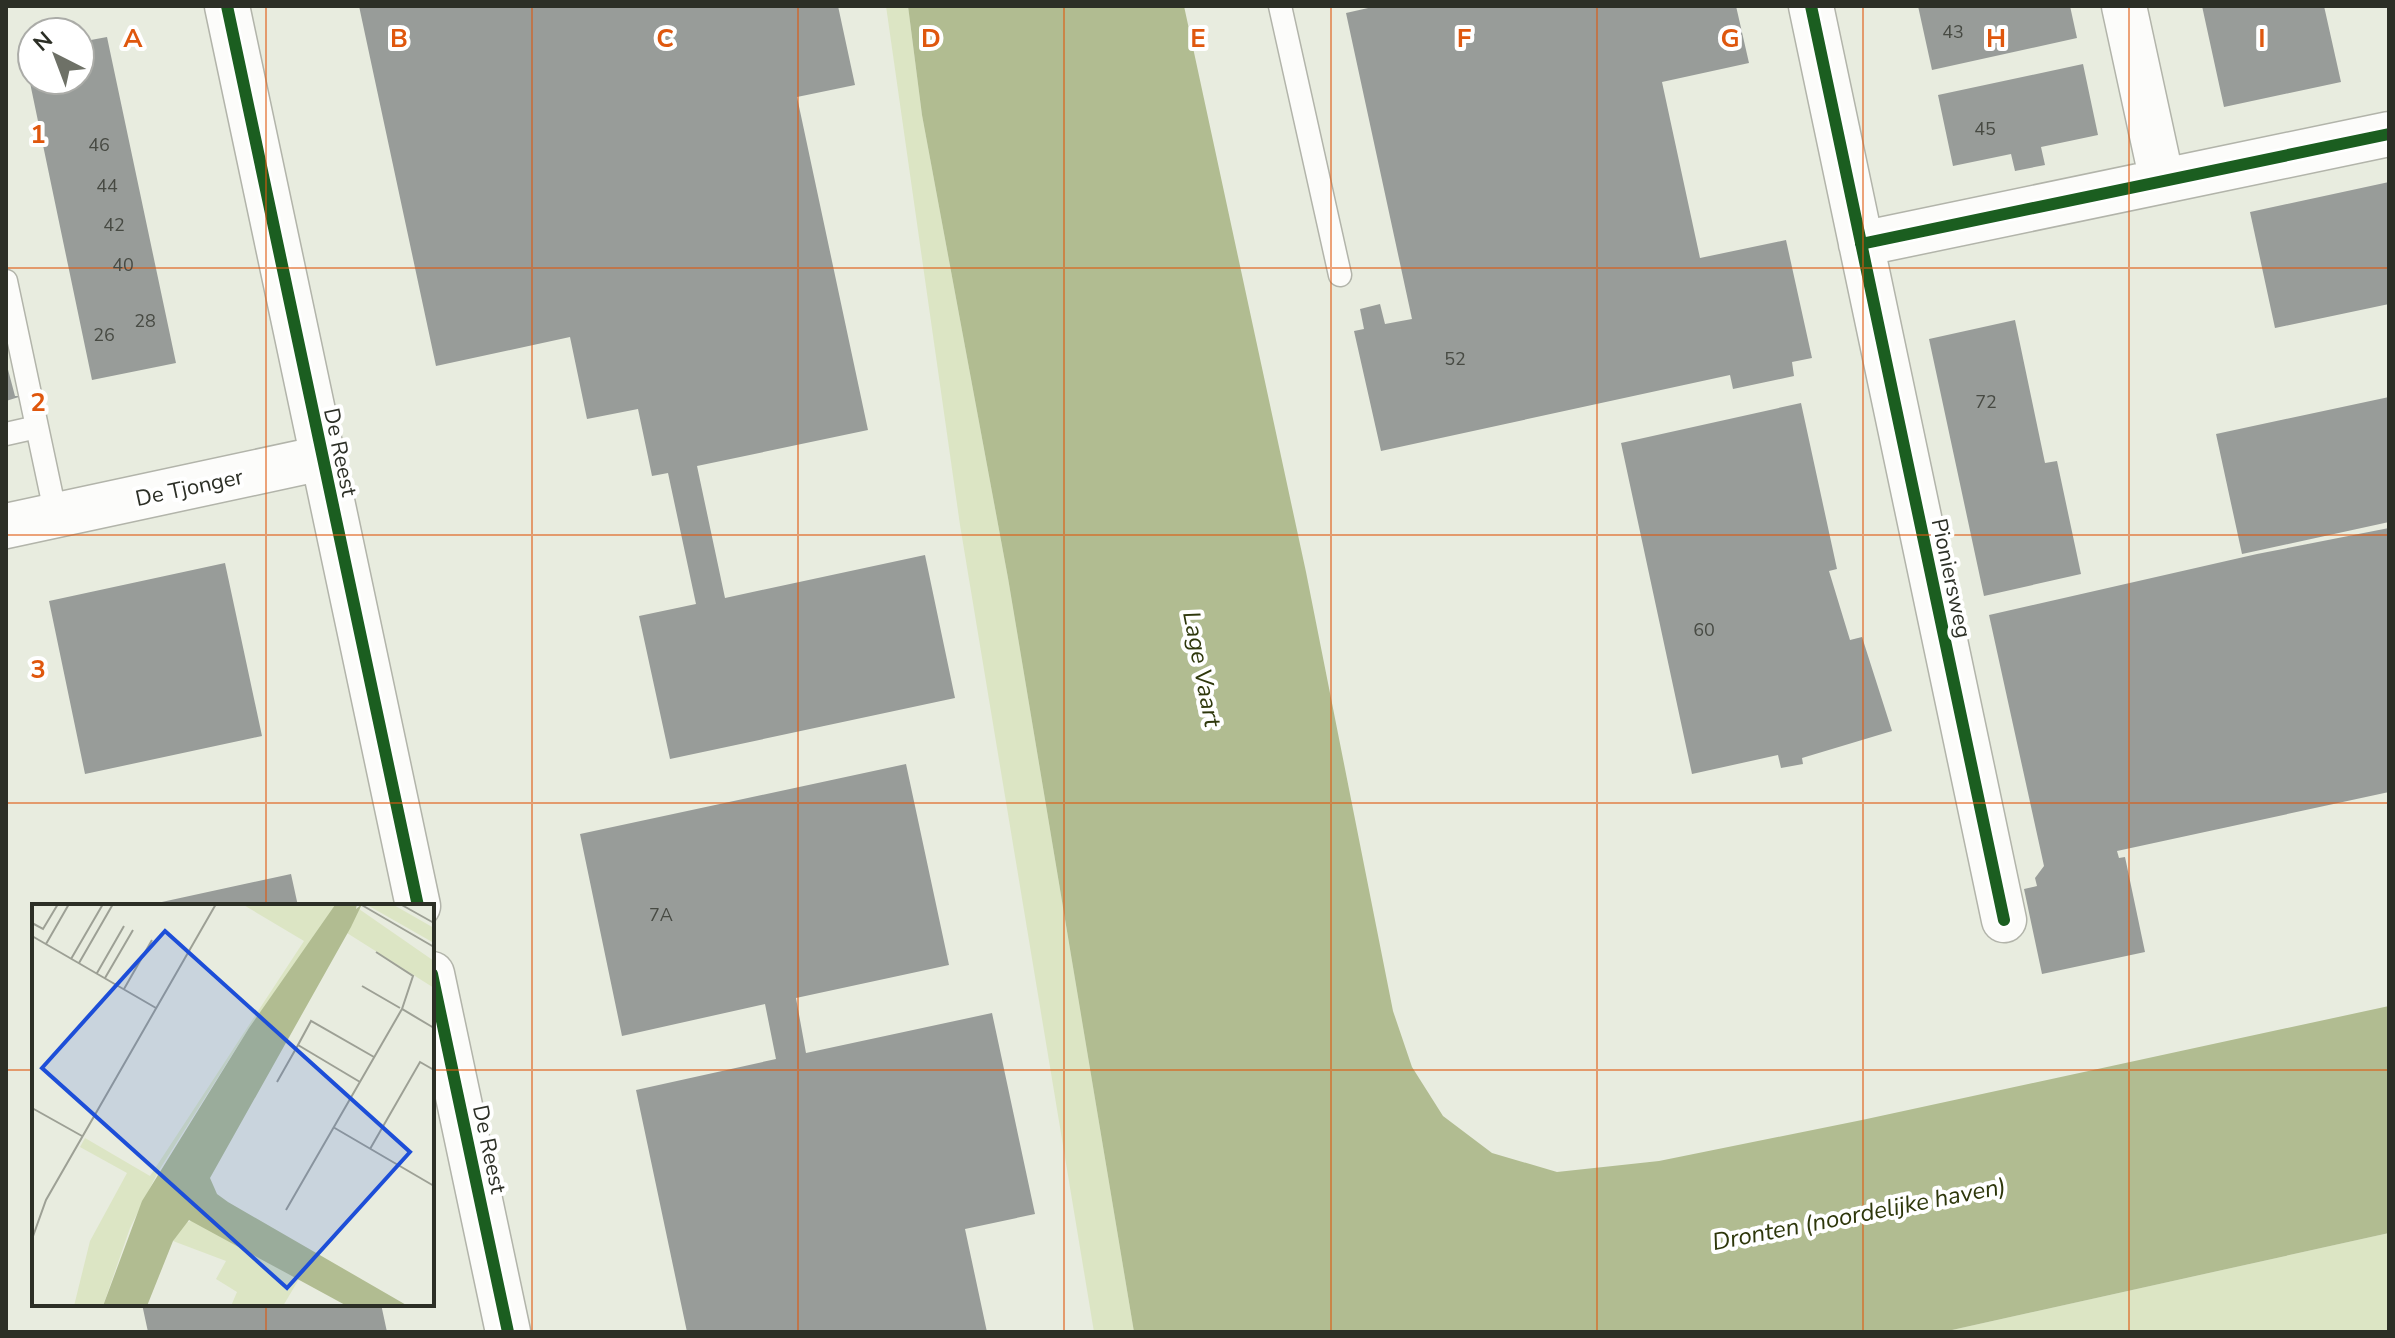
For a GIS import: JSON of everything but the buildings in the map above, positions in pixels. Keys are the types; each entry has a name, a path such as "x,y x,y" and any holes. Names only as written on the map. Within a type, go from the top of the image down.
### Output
{"street":[{"name":"De Reest","path":"227,6 418,904"},
{"name":"Pioniersweg","path":"1811,6 2004,920"},
{"path":"2124,6 2162,181"},
{"path":"1861,244 2389,134"},
{"name":"De Tjonger","path":"6,526 322,458"},
{"name":"De Reest","path":"434,983 508,1332"}],"lane":[{"path":"1280,6 1340,275"},
{"path":"6,281 56,516"},
{"path":"6,434 37,427"}],"shaded area":[{"path":"886,6 908,6 922,115 1008,578 1134,1332 1094,1332 960,525"},
{"path":"2389,1233 2389,1332 1943,1332"}],"water":[{"path":"908,6 1184,6 1306,572 1393,1011 1412,1067 1443,1116 1492,1153 1557,1172 1659,1161 2389,1006 2389,1233 1943,1332 1134,1332 1008,578 922,115"}],"cycle path":[{"path":"227,6 418,904"},
{"path":"1811,6 2004,920"},
{"path":"1861,244 2389,134"},
{"path":"434,983 508,1332"}],"water label":[{"name":"Lage Vaart","path":"1202,669"},
{"name":"Dronten (noordelijke haven)","path":"1859,1214"}]}
